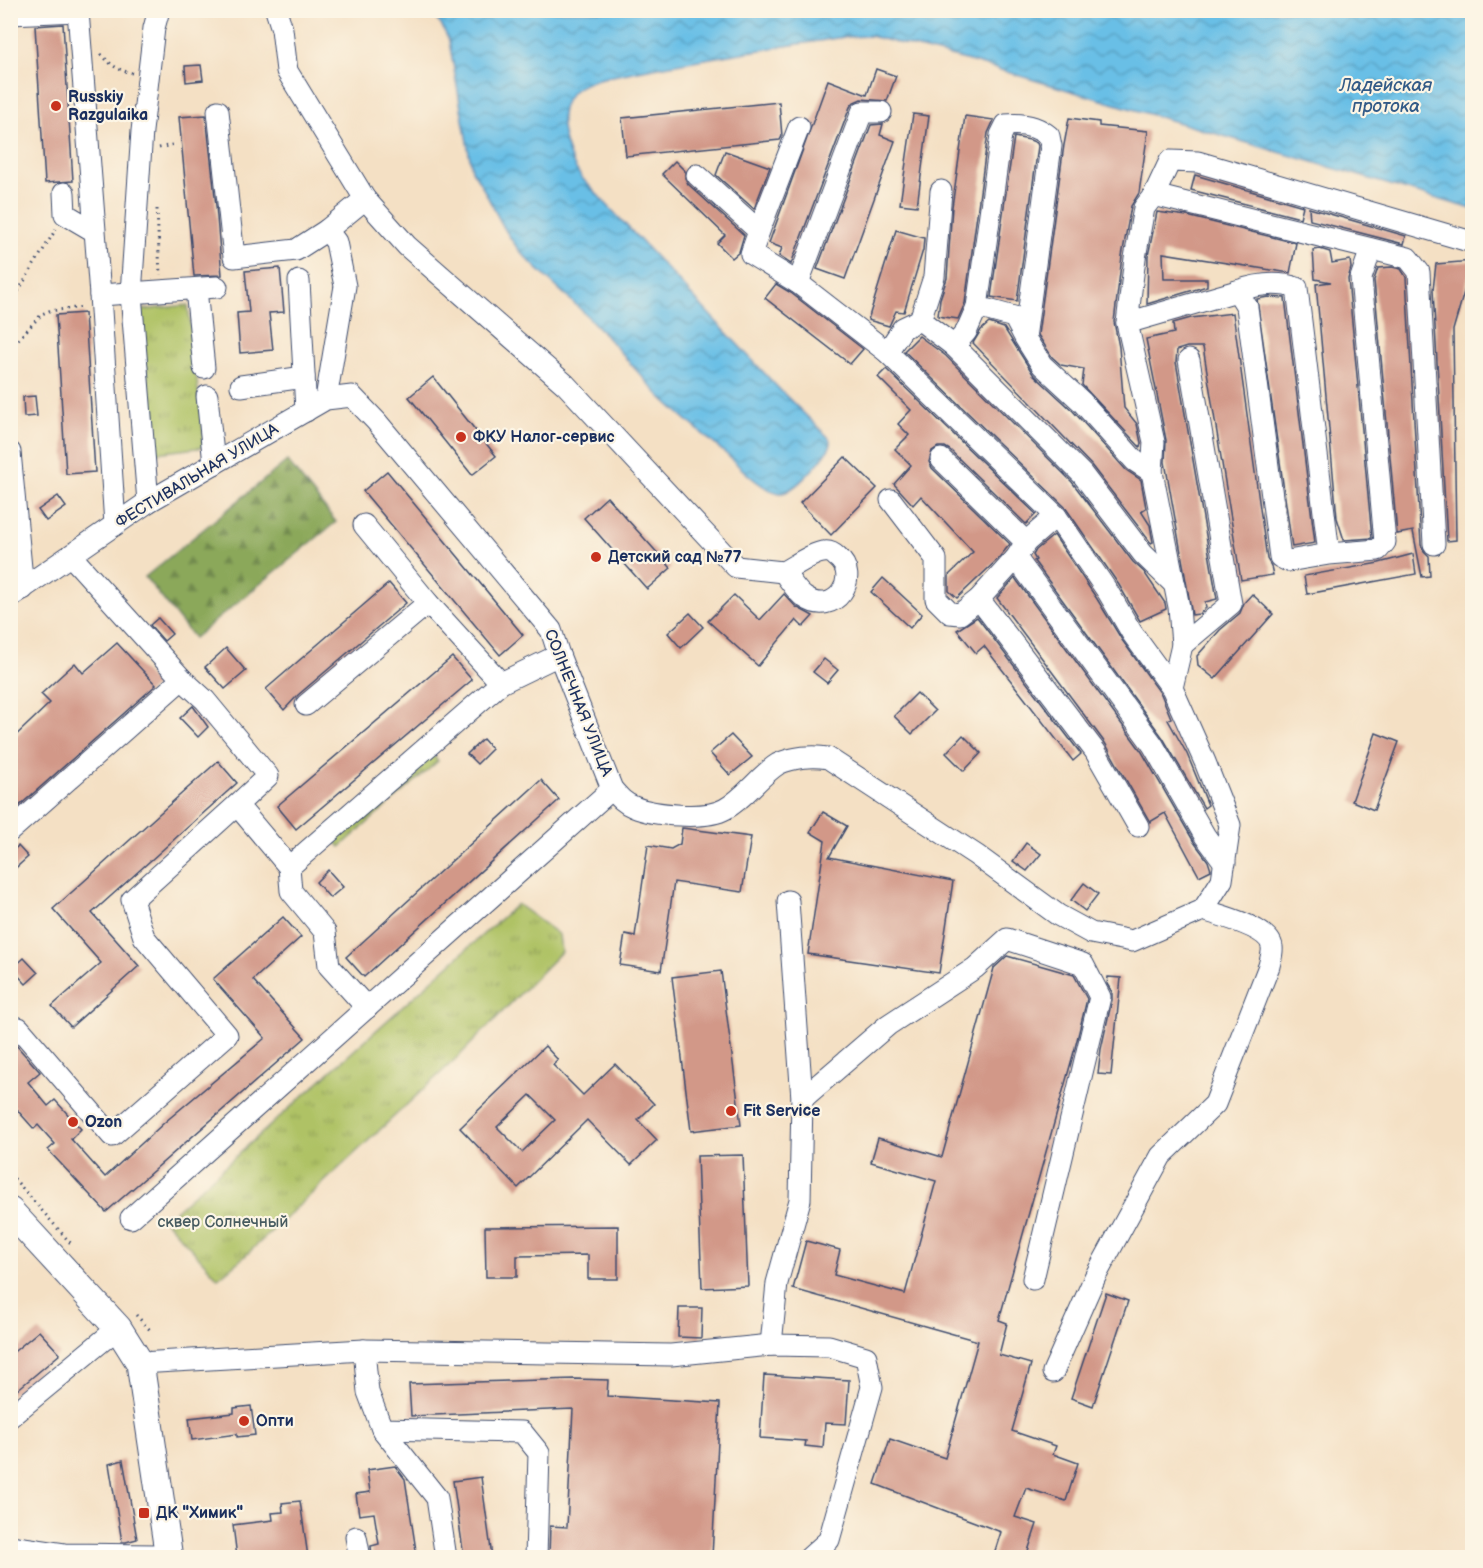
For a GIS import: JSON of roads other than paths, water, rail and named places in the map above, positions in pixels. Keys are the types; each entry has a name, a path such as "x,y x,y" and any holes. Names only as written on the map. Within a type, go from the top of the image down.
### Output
{"main road":[{"path":"10,1211 127,1321 140,1363 162,1556"}],"street":[{"path":"148,502 131,294 142,130 154,28 159,10"},
{"path":"276,10 282,29 287,71 365,199 407,246 566,385 736,567 783,572"},
{"path":"10,14 78,11 115,525"},
{"path":"218,111 234,257 296,250 327,230 365,199"},
{"path":"798,283 862,112 881,112"},
{"path":"954,346 966,332 977,307 1001,135 1006,125 1019,124 1041,129 1049,136 1051,146 1025,338"},
{"path":"799,127 751,254 798,283 887,352 1056,516 1108,592 1132,633 1172,688 1230,825 1222,880 1203,910 1244,924 1266,937 1272,946 1269,966 1215,1104 1161,1156 1095,1277 1053,1372"},
{"path":"1172,688 1182,645 1179,608 1152,472 1154,442 1127,323 1144,208 1154,195 1170,161 1198,162 1473,242"},
{"path":"697,175 759,231"},
{"path":"91,191 55,193 65,214 94,231"},
{"path":"887,352 903,328 920,320 934,277 941,191"},
{"path":"1154,195 1408,258 1419,272 1434,544"},
{"path":"326,399 345,285 336,242 327,230"},
{"path":"1237,291 1247,307 1280,557 1288,561 1329,554 1378,550 1384,542 1361,278 1371,249"},
{"path":"298,281 306,411"},
{"path":"1127,323 1253,285 1283,283 1297,288 1329,554"},
{"path":"100,300 131,294 206,288 204,368"},
{"path":"977,307 1014,317 1042,365 1082,402 1135,461 1152,472"},
{"path":"920,320 954,346 1082,474 1143,554 1175,585"},
{"path":"1182,645 1230,604 1189,360"},
{"path":"241,386 304,377"},
{"path":"207,396 214,464"},
{"name":"СОЛНЕЧНАЯ УЛИЦА","path":"326,399 352,396 376,421 551,630 559,656 612,789 622,801 646,811 682,815 715,814 736,801 778,764 787,760 818,756 828,758 976,855 1058,915 1091,933 1132,941 1203,910"},
{"name":"ФЕСТИВАЛЬНАЯ УЛИЦА","path":"17,593 148,502 326,399"},
{"path":"10,452 17,593"},
{"path":"941,459 1021,550 1153,745 1205,836 1225,863"},
{"path":"891,500 936,559 936,599 950,613 960,614 979,599 1021,550 1056,516"},
{"path":"364,525 428,603 501,682"},
{"path":"10,1034 19,1028 112,1137 227,1035 144,937 132,900 268,776 205,700 182,679 71,556"},
{"path":"979,599 1095,751 1138,826"},
{"path":"306,705 428,603"},
{"path":"289,867 501,682 559,656"},
{"path":"10,831 182,679"},
{"path":"131,1218 612,789"},
{"path":"237,805 289,867 291,891 325,932 330,966 367,1008"},
{"path":"771,1345 777,1283 800,1200 802,1099 788,901"},
{"path":"802,1099 888,1025 975,968 1007,939 1083,964 1100,997 1033,1279"},
{"path":"10,1417 127,1321"},
{"path":"140,1363 364,1350 671,1355 771,1345 829,1346 866,1357 872,1387 829,1540 809,1557"},
{"path":"364,1350 368,1392 382,1429 437,1498 446,1557"},
{"path":"382,1429 522,1432 539,1453 536,1557"},
{"path":"356,1537 360,1557"},
{"path":"10,1546 64,1554 162,1556"}],"water":[{"name":"Ладейская протока","path":"429,11 1472,11 1472,209 966,60 870,36 844,37 686,62 603,78 582,85 568,98 563,108 562,120 566,145 581,177 782,392 829,438 831,444 816,465 801,481 786,492 780,493 766,488 751,477 660,396 593,322 529,261 514,243 472,170 449,41 442,26"}],"place":[{"name":"Russkiy Razgulaika","path":"56,106"},
{"name":"ФКУ Налог-сервис","path":"461,437"},
{"name":"Детский сад №77","path":"596,557"},
{"name":"Fit Service","path":"731,1111"},
{"name":"Ozon","path":"73,1122"},
{"name":"Опти","path":"244,1421"},
{"name":"ДК \"Химик\"","path":"144,1513"}],"park label":[{"name":"сквер Солнечный","path":"223,1222"}]}
